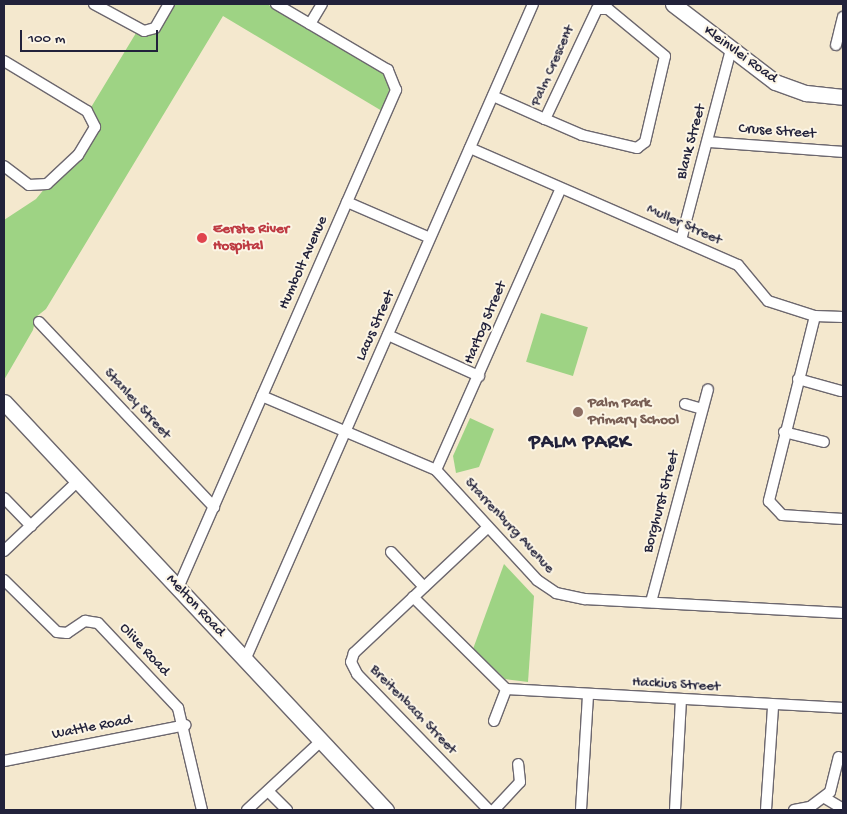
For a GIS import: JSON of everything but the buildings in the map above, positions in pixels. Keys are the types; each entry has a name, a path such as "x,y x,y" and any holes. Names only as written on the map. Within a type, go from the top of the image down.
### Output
{"street":[{"path":"94,4 144,31 154,28 169,4"},
{"name":"Humbolt Avenue","path":"178,588 395,94 395,81 388,70 276,4"},
{"path":"310,24 322,4"},
{"name":"Lacus Street","path":"246,660 533,4"},
{"name":"Kleinvlei Road","path":"673,4 731,50 786,87 843,97"},
{"name":"Palm Crescent","path":"493,96 545,120 591,138 641,147 666,66 665,56 608,9 597,9 545,120"},
{"path":"836,45 843,17"},
{"name":"Blank Street","path":"681,240 731,50"},
{"path":"4,61 87,111 95,127 78,155 47,184 28,185 4,166"},
{"name":"Cruse Street","path":"708,142 843,152"},
{"name":"Muller Street","path":"470,148 743,268 768,301 815,316"},
{"name":"Hartog Street","path":"436,470 480,376 561,188"},
{"path":"347,202 430,238"},
{"path":"843,317 815,316 768,495 772,509 782,515 843,519"},
{"name":"Stanley Street","path":"39,322 214,507"},
{"path":"388,335 480,376"},
{"path":"798,379 841,391"},
{"name":"Borghurst Street","path":"651,602 708,389"},
{"name":"Starrenburg Avenue","path":"262,396 436,470 487,528 537,580 556,593 651,602 843,613"},
{"name":"Melton Road","path":"4,402 386,810"},
{"path":"685,404 702,408"},
{"path":"784,432 824,442"},
{"path":"4,551 78,481"},
{"path":"4,498 31,526"},
{"name":"Breitenbach Street","path":"487,528 354,653 352,666 489,810"},
{"path":"391,552 424,587"},
{"name":"Olive Road","path":"4,580 57,632 67,633 85,621 98,624 178,708 185,725 202,810"},
{"path":"413,597 506,689 494,721"},
{"name":"Hackius Street","path":"506,689 773,706 843,708"},
{"path":"581,810 588,695"},
{"path":"675,810 681,700"},
{"path":"766,810 773,706"},
{"name":"Wattle Road","path":"4,761 185,725"},
{"path":"247,810 321,741"},
{"path":"794,810 810,808 825,798 834,785 839,757"},
{"path":"494,810 520,782 518,764"},
{"path":"268,790 287,810"},
{"path":"825,798 843,809"}],"green space":[{"path":"174,4 267,4 383,72 390,87 382,111 223,16 46,309 36,317 33,330 4,380 4,220 36,199 98,124 90,109 136,33 143,35"},
{"path":"541,313 588,327 573,376 526,362"},
{"path":"470,418 494,429 479,467 456,473 453,456"},
{"path":"504,564 534,596 528,682 505,679 473,649"}],"place":[{"name":"Eerste River Hospital","path":"202,238"},
{"name":"Palm Park Primary School","path":"578,412"}],"district":[{"name":"PALM PARK","path":"580,443"}]}
